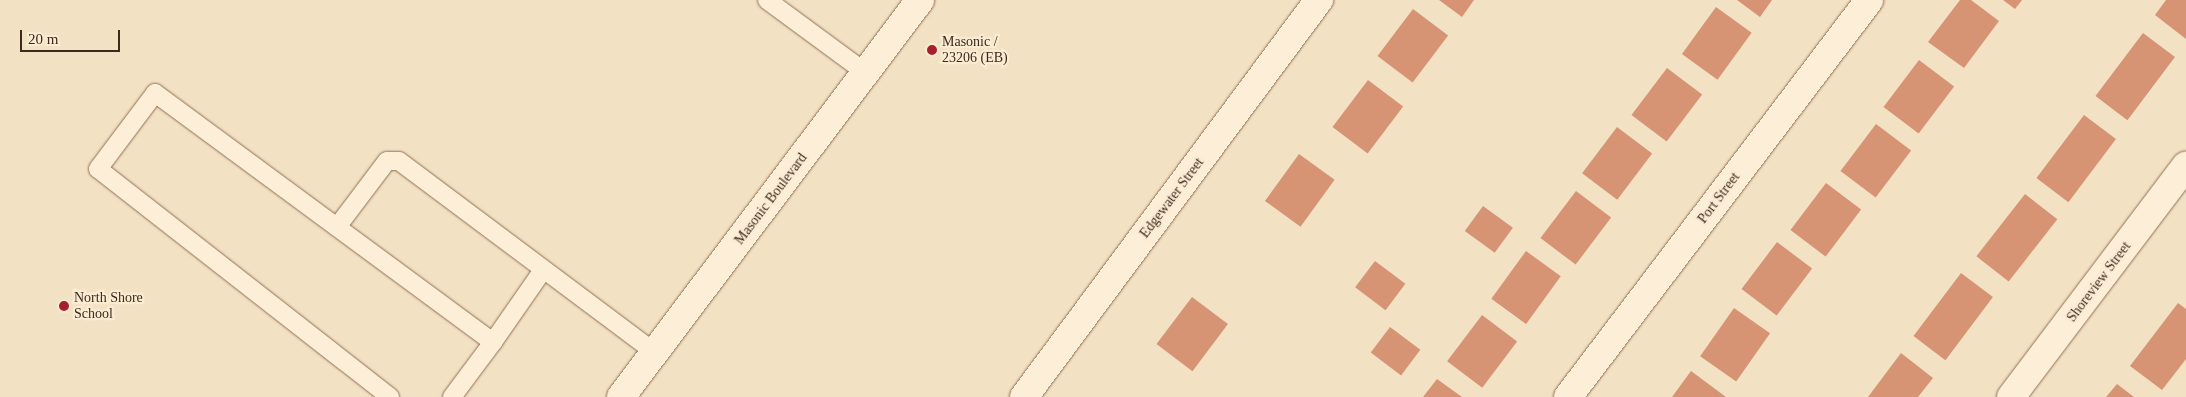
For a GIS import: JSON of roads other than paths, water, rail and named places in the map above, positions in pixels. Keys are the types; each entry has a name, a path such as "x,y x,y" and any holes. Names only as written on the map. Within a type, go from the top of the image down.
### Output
{"street":[{"name":"Masonic Boulevard","path":"621,397 920,0"},
{"name":"Edgewater Street","path":"1024,397 1319,0"},
{"name":"Port Street","path":"1568,397 1869,0"},
{"name":"Shoreview Street","path":"2011,397 2186,166"}],"lane":[{"path":"767,0 866,73"},
{"path":"390,397 98,169 155,93 493,342"},
{"path":"337,227 387,160 399,160 654,352"},
{"path":"452,397 544,270"}],"place":[{"name":"Masonic / 23206 (EB)","path":"932,50"},
{"name":"North Shore School","path":"64,306"}]}
